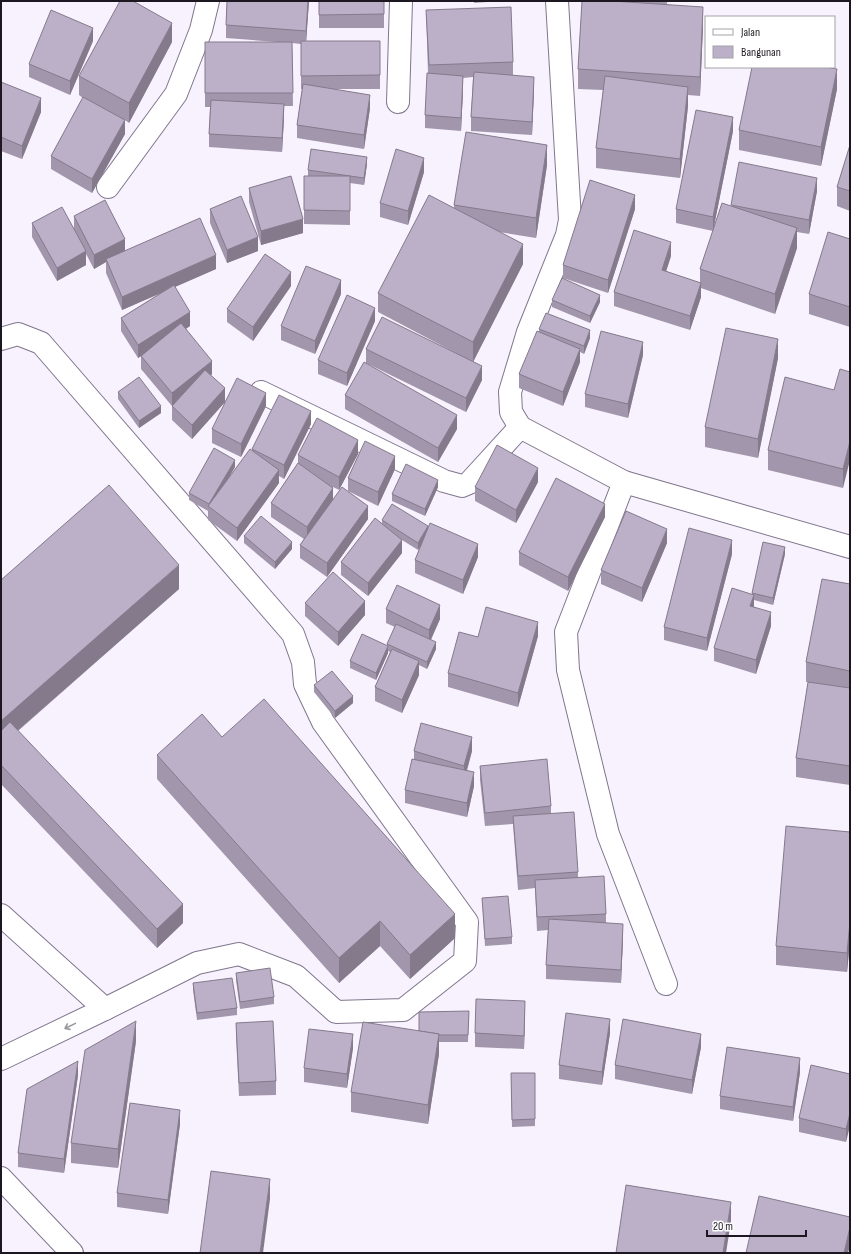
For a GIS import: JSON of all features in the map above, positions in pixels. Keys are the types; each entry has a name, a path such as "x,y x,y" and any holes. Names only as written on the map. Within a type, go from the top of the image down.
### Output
{"street":[{"path":"108,187 176,94 201,30 208,1"},
{"path":"398,102 400,1"},
{"path":"557,1 570,220 567,235 528,332 510,392 511,412 520,427 624,482 850,547"},
{"path":"1,339 18,334 41,343 293,634 303,662 305,684 323,722 467,922 465,961 403,1010 336,1012 296,976 239,954 197,963 1,1059"},
{"path":"261,392 444,481 462,486 469,483 520,427"},
{"path":"624,482 566,632 568,670 608,834 666,984"},
{"path":"1,915 105,1009"},
{"path":"1,1178 72,1253"}],"building":[{"path":"120,1 133,1 172,23 129,103 79,76"},
{"path":"227,1 308,1 306,31 226,25"},
{"path":"319,1 384,1 384,14 319,15"},
{"path":"582,1 612,1 703,7 700,77 578,69"},
{"path":"511,7 513,62 429,65 426,10"},
{"path":"51,10 93,28 70,81 29,64"},
{"path":"301,41 380,41 380,75 301,76"},
{"path":"205,42 292,42 293,93 205,93"},
{"path":"752,68 837,69 821,147 739,130"},
{"path":"474,72 534,77 532,122 471,117"},
{"path":"427,73 463,76 461,118 425,115"},
{"path":"605,76 688,87 680,159 596,148"},
{"path":"1,82 41,98 22,146 1,137"},
{"path":"303,84 370,95 364,135 297,125"},
{"path":"83,97 125,120 92,179 51,156"},
{"path":"211,100 284,104 282,138 209,134"},
{"path":"696,110 733,117 713,217 676,209"},
{"path":"466,132 547,145 536,218 454,205"},
{"path":"850,145 850,191 837,187"},
{"path":"311,149 367,157 364,178 308,170"},
{"path":"396,149 424,158 408,211 380,203"},
{"path":"739,162 817,178 809,220 731,205"},
{"path":"291,176 303,219 261,231 249,188"},
{"path":"304,176 350,176 350,211 304,210"},
{"path":"590,180 635,195 608,280 563,265"},
{"path":"429,195 523,244 473,342 378,293"},
{"path":"241,196 258,237 227,250 210,209"},
{"path":"105,200 125,239 94,255 74,216"},
{"path":"722,203 797,228 775,294 700,269"},
{"path":"62,207 86,251 57,268 32,223"},
{"path":"200,218 216,255 122,297 106,259"},
{"path":"634,230 671,242 662,270 701,283 690,316 614,292"},
{"path":"828,232 850,239 850,307 809,294"},
{"path":"265,254 291,272 253,327 227,309"},
{"path":"306,266 341,280 315,341 281,326"},
{"path":"562,278 600,295 590,316 552,300"},
{"path":"174,285 190,312 138,345 121,318"},
{"path":"347,295 375,308 347,373 318,360"},
{"path":"546,313 590,330 584,346 539,329"},
{"path":"382,317 482,366 466,398 366,349"},
{"path":"181,323 212,361 172,393 141,356"},
{"path":"726,328 778,339 758,439 705,427"},
{"path":"537,331 580,349 563,392 519,374"},
{"path":"601,331 643,342 628,404 585,394"},
{"path":"364,362 457,415 438,448 345,395"},
{"path":"840,369 850,372 850,441 843,469 768,450 785,377 834,390"},
{"path":"205,370 225,388 192,425 172,406"},
{"path":"139,377 161,406 139,421 118,392"},
{"path":"237,378 266,393 241,444 212,429"},
{"path":"279,395 311,411 284,465 252,449"},
{"path":"317,418 358,440 339,477 298,455"},
{"path":"365,441 395,456 378,492 348,478"},
{"path":"497,445 538,468 516,510 475,487"},
{"path":"214,448 235,460 209,504 189,493"},
{"path":"250,449 279,470 237,528 208,506"},
{"path":"298,463 333,488 307,527 271,503"},
{"path":"406,464 438,480 425,509 392,494"},
{"path":"556,478 605,504 568,577 519,552"},
{"path":"109,485 179,565 1,721 1,580"},
{"path":"342,487 368,506 327,563 300,545"},
{"path":"392,504 428,526 418,543 382,520"},
{"path":"626,511 667,529 642,588 601,570"},
{"path":"261,516 292,542 275,562 244,536"},
{"path":"375,518 402,540 368,583 341,562"},
{"path":"430,523 478,544 463,580 415,560"},
{"path":"689,528 732,540 707,638 664,627"},
{"path":"763,542 785,547 773,598 752,593"},
{"path":"333,572 365,601 338,632 305,603"},
{"path":"822,579 850,584 850,671 806,662"},
{"path":"397,585 440,605 429,630 386,609"},
{"path":"732,588 754,595 750,606 771,612 756,660 714,648"},
{"path":"486,607 538,622 518,693 448,673 459,632 478,637"},
{"path":"396,624 436,642 427,662 387,644"},
{"path":"362,634 388,646 376,673 350,661"},
{"path":"392,649 419,661 402,700 375,687"},
{"path":"332,671 353,696 335,711 314,685"},
{"path":"808,682 850,688 850,766 796,758"},
{"path":"264,699 455,914 410,955 380,921 339,958 157,755 202,714 222,737"},
{"path":"10,722 183,904 157,929 1,765 1,731"},
{"path":"421,723 472,737 464,766 414,751"},
{"path":"412,759 474,772 467,803 405,790"},
{"path":"547,759 551,806 485,813 480,766"},
{"path":"574,812 578,872 518,876 513,816"},
{"path":"786,826 850,832 850,922 847,953 776,946"},
{"path":"604,876 606,914 537,917 535,880"},
{"path":"508,896 512,937 485,939 482,898"},
{"path":"549,919 623,924 621,970 546,965"},
{"path":"270,968 274,997 240,1002 236,973"},
{"path":"232,978 237,1008 197,1013 193,983"},
{"path":"476,999 525,1001 524,1036 475,1033"},
{"path":"469,1011 468,1035 439,1035 419,1031 419,1012"},
{"path":"566,1013 610,1019 602,1072 559,1065"},
{"path":"623,1019 701,1034 692,1080 615,1065"},
{"path":"136,1021 118,1149 71,1143 85,1050"},
{"path":"273,1021 276,1081 239,1083 236,1023"},
{"path":"363,1022 439,1034 428,1105 351,1092"},
{"path":"309,1029 353,1034 347,1074 304,1068"},
{"path":"727,1047 800,1058 793,1107 720,1096"},
{"path":"78,1061 64,1159 18,1153 27,1089"},
{"path":"811,1065 850,1074 850,1113 846,1129 799,1118"},
{"path":"511,1073 535,1073 535,1119 512,1120"},
{"path":"130,1103 180,1110 168,1200 117,1193"},
{"path":"211,1171 270,1179 260,1253 200,1253"},
{"path":"626,1185 731,1202 723,1253 616,1253"},
{"path":"759,1196 850,1217 850,1227 844,1253 746,1253"}]}
